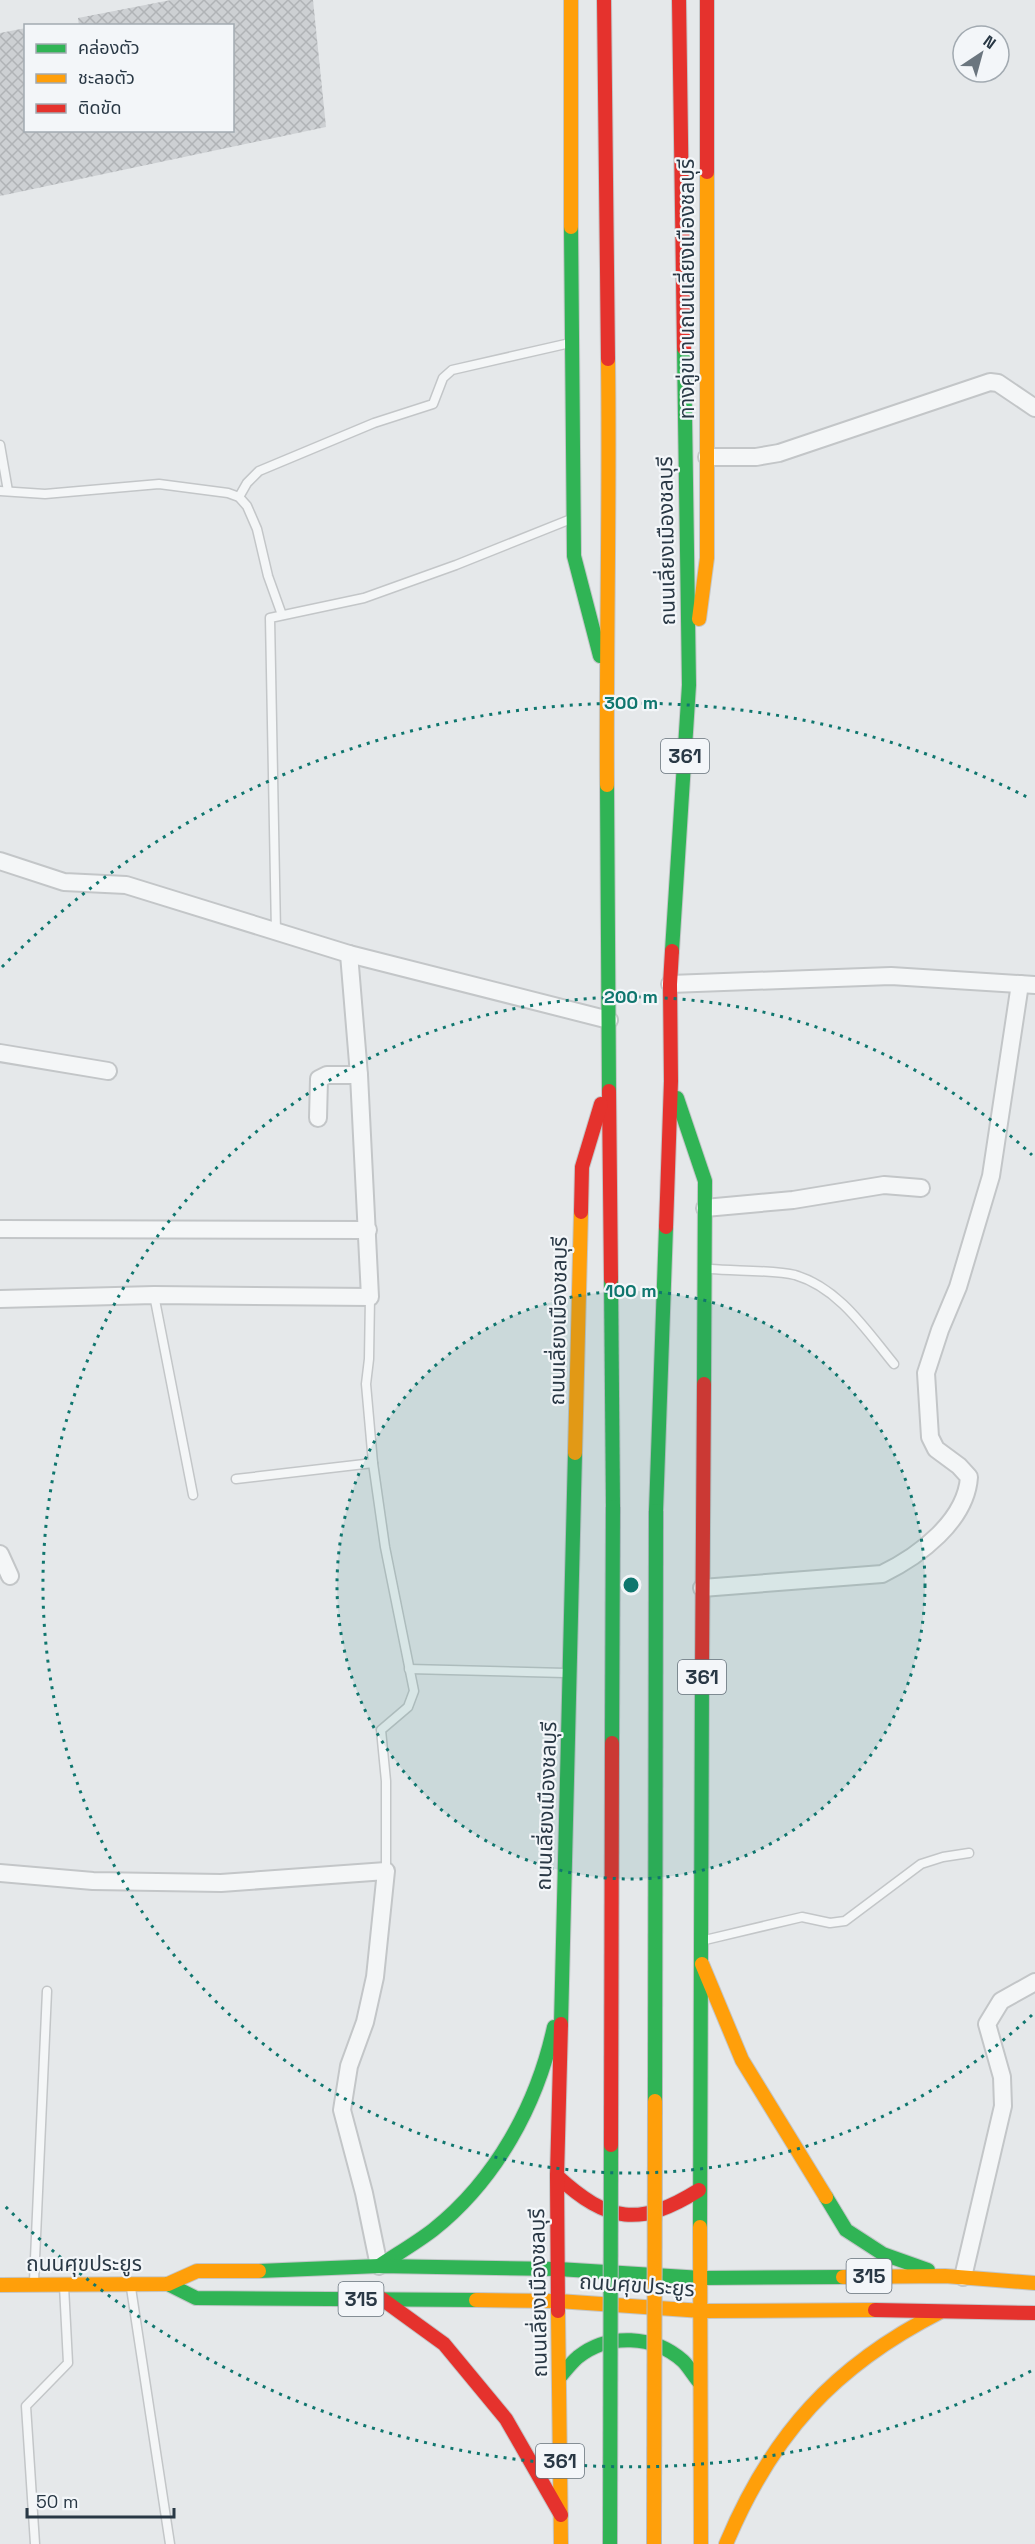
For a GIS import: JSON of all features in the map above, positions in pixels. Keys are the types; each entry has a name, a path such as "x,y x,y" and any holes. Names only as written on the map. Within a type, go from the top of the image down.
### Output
{"main road":[{"name":"361","path":"571,0 572,519 574,556 606,681"},
{"name":"ถนนเลี่ยงเมืองชลบุรี","path":"604,0 610,498 606,681 613,1507 610,2544"},
{"name":"ถนนเลี่ยงเมืองชลบุรี","path":"654,2544 656,1511 671,1081 670,984 689,685 679,0"},
{"name":"ทางคู่ขนานถนนเลี่ยงเมืองชลบุรี","path":"689,685 707,558 707,0"},
{"name":"ถนนเลี่ยงเมืองชลบุรี","path":"561,2544 558,2176 582,1167 610,1074"},
{"name":"ถนนเลี่ยงเมืองชลบุรี","path":"671,1081 705,1181 699,2190 702,2278 701,2544"},
{"path":"702,1964 742,2060 846,2230 883,2254 945,2276"},
{"path":"379,2266 438,2225 488,2173 526,2112 551,2044 562,1972"},
{"path":"558,2176 576,2196 599,2209 625,2215 652,2214 677,2205 699,2190"},
{"name":"ถนนศุขประยูร","path":"0,2285 168,2284 197,2271 274,2271 379,2266 558,2269 702,2278 945,2276 1035,2283"},
{"name":"ถนนศุขประยูร","path":"168,2284 196,2298 558,2301 702,2311 943,2310 1035,2313"},
{"path":"382,2299 444,2344 499,2410 561,2515"},
{"path":"726,2544 736,2518 764,2466 800,2417 843,2375 874,2351 943,2310"},
{"path":"559,2378 578,2357 586,2352 603,2344 631,2340 658,2345 682,2361 700,2383"}],"street":[{"path":"707,457 756,457 779,453 990,382 998,383 1035,408"},
{"path":"0,861 64,882 126,885 349,954 609,1020"},
{"path":"0,1299 154,1295 370,1297 359,1075 349,954"},
{"path":"670,984 891,976 1028,984 991,1176 961,1278 926,1373 930,1437 936,1449 960,1466 969,1477 968,1492 962,1507 938,1534 905,1563 882,1574 702,1588"},
{"path":"0,1053 108,1071"},
{"path":"318,1118 319,1079 327,1075 359,1075"},
{"path":"705,1208 793,1200 884,1185 921,1188"},
{"path":"0,1229 368,1230"},
{"path":"0,1554 10,1576"},
{"path":"0,1873 93,1881 221,1883 386,1871 375,1977 364,2022 349,2066 342,2110 364,2193 379,2266"},
{"path":"963,2277 1003,2106 1002,2077 987,2024 1001,2001 1035,1982"}],"lane":[{"path":"239,497 247,483 259,471 374,423 433,404 443,378 452,370 571,343"},
{"path":"0,445 4,491 45,494 159,484 228,493 239,497 247,506 256,529 268,576 282,615"},
{"path":"276,932 270,618 364,598 456,565 572,519"},
{"path":"704,1269 793,1275 817,1284 851,1313 894,1364"},
{"path":"154,1295 193,1495"},
{"path":"370,1297 369,1359 366,1384 373,1463 385,1546 414,1690 408,1707 381,1730 386,1781 386,1871"},
{"path":"236,1479 373,1463"},
{"path":"409,1669 571,1673"},
{"path":"702,1940 802,1917 830,1923 845,1921 921,1864 943,1857 969,1853"},
{"path":"34,2285 47,1991"},
{"path":"35,2544 26,2406 68,2364 64,2284"},
{"path":"131,2284 170,2544"}],"building":[{"path":"171,0 313,0 326,127 0,196 0,33 24,28 24,132 234,132 234,24 79,24 78,18"}],"traffic: fast":[{"path":"571,227 574,556 600,656"},
{"path":"672,951 689,685 684,348"},
{"path":"607,785 609,1091"},
{"path":"677,1098 705,1181 704,1384"},
{"path":"656,1511 666,1227"},
{"path":"611,1279 613,1507"},
{"path":"561,2024 575,1453"},
{"path":"612,1743 613,1507"},
{"path":"655,2101 656,1511"},
{"path":"700,2227 702,1674"},
{"path":"379,2266 427,2235 456,2210 494,2164 511,2139 537,2085 554,2027"},
{"path":"610,2544 611,2145"},
{"path":"826,2197 846,2230 883,2254 928,2270"},
{"path":"259,2271 379,2266 558,2269 702,2278 843,2277"},
{"path":"168,2284 196,2298 476,2300"},
{"path":"559,2378 575,2359 590,2349 603,2344 631,2340 659,2346 671,2352 683,2361 700,2383"}],"traffic: slow":[{"path":"571,0 571,227"},
{"path":"699,619 707,558 707,172"},
{"path":"607,785 608,359"},
{"path":"575,1453 581,1212"},
{"path":"702,1964 742,2060 826,2197"},
{"path":"654,2544 655,2101"},
{"path":"700,2227 701,2544"},
{"path":"0,2285 168,2284 197,2271 259,2271"},
{"path":"843,2277 945,2276 1035,2283"},
{"path":"476,2300 558,2301 702,2311 875,2310"},
{"path":"558,2311 561,2544"},
{"path":"726,2544 764,2469 786,2436 810,2407 868,2356 902,2333 940,2312"}],"traffic: jam":[{"path":"604,0 608,359"},
{"path":"679,0 684,348"},
{"path":"707,0 707,172"},
{"path":"666,1227 671,1081 672,951"},
{"path":"609,1091 611,1279"},
{"path":"581,1212 582,1167 601,1104"},
{"path":"702,1674 704,1384"},
{"path":"611,2145 612,1743"},
{"path":"558,2311 557,2176 561,2024"},
{"path":"557,2176 592,2203 609,2211 625,2214 642,2214 659,2210 699,2190"},
{"path":"382,2299 444,2344 506,2419 561,2515"},
{"path":"875,2310 1035,2313"}]}
